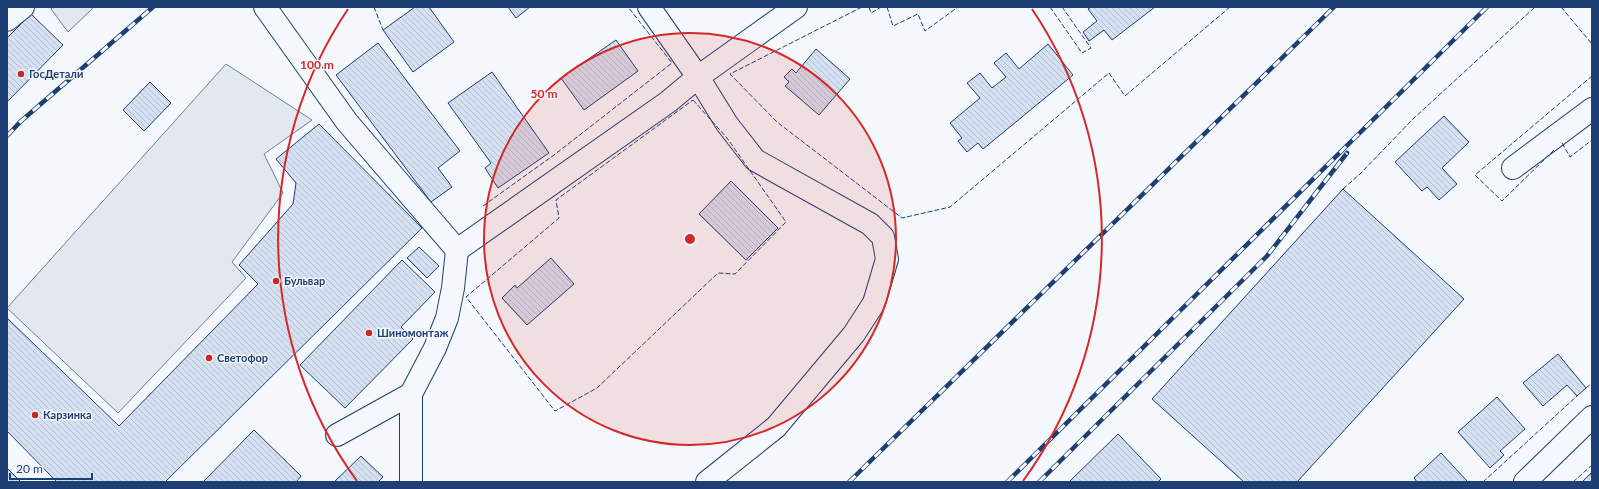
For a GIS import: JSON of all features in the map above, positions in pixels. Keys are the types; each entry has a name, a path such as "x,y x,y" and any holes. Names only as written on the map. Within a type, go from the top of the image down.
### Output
{"street":[{"path":"7,20 23,7"},
{"path":"267,7 347,122 457,250 453,288 447,318 435,348 411,394 411,482"},
{"path":"649,7 698,77 727,124 755,160 870,224 883,237 887,259 874,303 854,334 776,427 707,482"},
{"path":"457,250 668,102 698,77 796,7"},
{"path":"1513,168 1592,109"},
{"path":"337,435 411,394"},
{"path":"1525,482 1592,417"}],"shaded area":[{"path":"53,7 94,7 68,32 51,9"},
{"path":"226,64 312,120 264,154 283,193 232,262 246,278 118,413 7,308"}],"building":[{"path":"415,7 429,7 454,42 413,72 383,30"},
{"path":"508,7 530,7 516,18"},
{"path":"1091,7 1155,7 1112,40 1104,30 1089,41 1083,32 1097,21 1088,9"},
{"name":"ГосДетали","path":"31,14 63,45 7,102 7,38"},
{"path":"616,40 638,71 584,110 561,78"},
{"path":"378,43 460,151 438,168 452,187 431,202 336,75"},
{"path":"1048,44 1073,75 983,149 978,143 967,152 958,141 962,138 950,123 980,98 967,83 980,73 992,88 1006,77 994,63 1006,53 1019,69"},
{"path":"816,49 850,79 819,115 785,86 789,82 784,77 792,69 796,73"},
{"path":"492,72 549,153 498,188 485,168 491,163 448,103"},
{"path":"150,82 171,103 144,131 123,110"},
{"path":"1444,116 1469,142 1442,168 1457,184 1439,200 1427,187 1422,191 1395,162"},
{"path":"319,124 422,228 165,482 57,482 7,431 7,318 119,426 258,284 239,265 293,204 296,183 276,159"},
{"path":"731,181 778,228 746,260 699,214"},
{"path":"1343,189 1464,299 1297,482 1244,482 1152,399"},
{"path":"419,247 439,266 427,278 407,258"},
{"path":"551,258 574,284 527,325 502,298 515,285 517,288"},
{"name":"Шиномонтаж","path":"402,260 435,292 401,327 413,339 345,408 300,365"},
{"path":"1558,354 1586,388 1577,396 1567,385 1543,406 1523,383"},
{"path":"1497,397 1525,429 1500,451 1504,455 1490,468 1458,432"},
{"path":"254,430 301,476 296,482 203,482"},
{"path":"1118,434 1161,479 1158,482 1069,482"},
{"path":"1441,453 1468,482 1417,482 1414,478"},
{"path":"361,456 383,477 378,482 334,482"},
{"path":"7,468 21,482 7,482"},
{"path":"1591,473 1592,482 1582,482"}],"railway":[{"path":"7,136 20,122 153,7"},
{"path":"849,482 1334,7"},
{"path":"1007,482 1487,7"},
{"path":"1039,482 1267,256 1347,153"}],"fence":[{"path":"374,7 383,30"},
{"path":"483,206 554,155 672,63 628,7"},
{"path":"862,7 730,74 777,122 902,218 950,207 1109,73 1125,96 1230,7"},
{"path":"869,7 871,13 881,7"},
{"path":"887,7 893,26 918,14 925,31 958,7"},
{"path":"1050,7 1082,53 1091,48 1062,7"},
{"path":"1343,189 1360,174 1413,119 1535,7"},
{"path":"1561,7 1592,44"},
{"path":"1554,150 1502,201 1475,175 1592,76"},
{"path":"693,100 727,138 786,222 735,274 718,273 597,388 555,411 466,297 559,218 556,200 693,100"},
{"path":"1562,143 1570,157 1592,140"},
{"path":"1586,388 1592,383"},
{"path":"1483,482 1577,396"},
{"path":"1573,482 1592,465"}],"place":[{"name":"ГосДетали","path":"21,74"},
{"name":"Бульвар","path":"276,281"},
{"name":"Шиномонтаж","path":"369,333"},
{"name":"Светофор","path":"209,358"},
{"name":"Карзинка","path":"35,415"}]}
